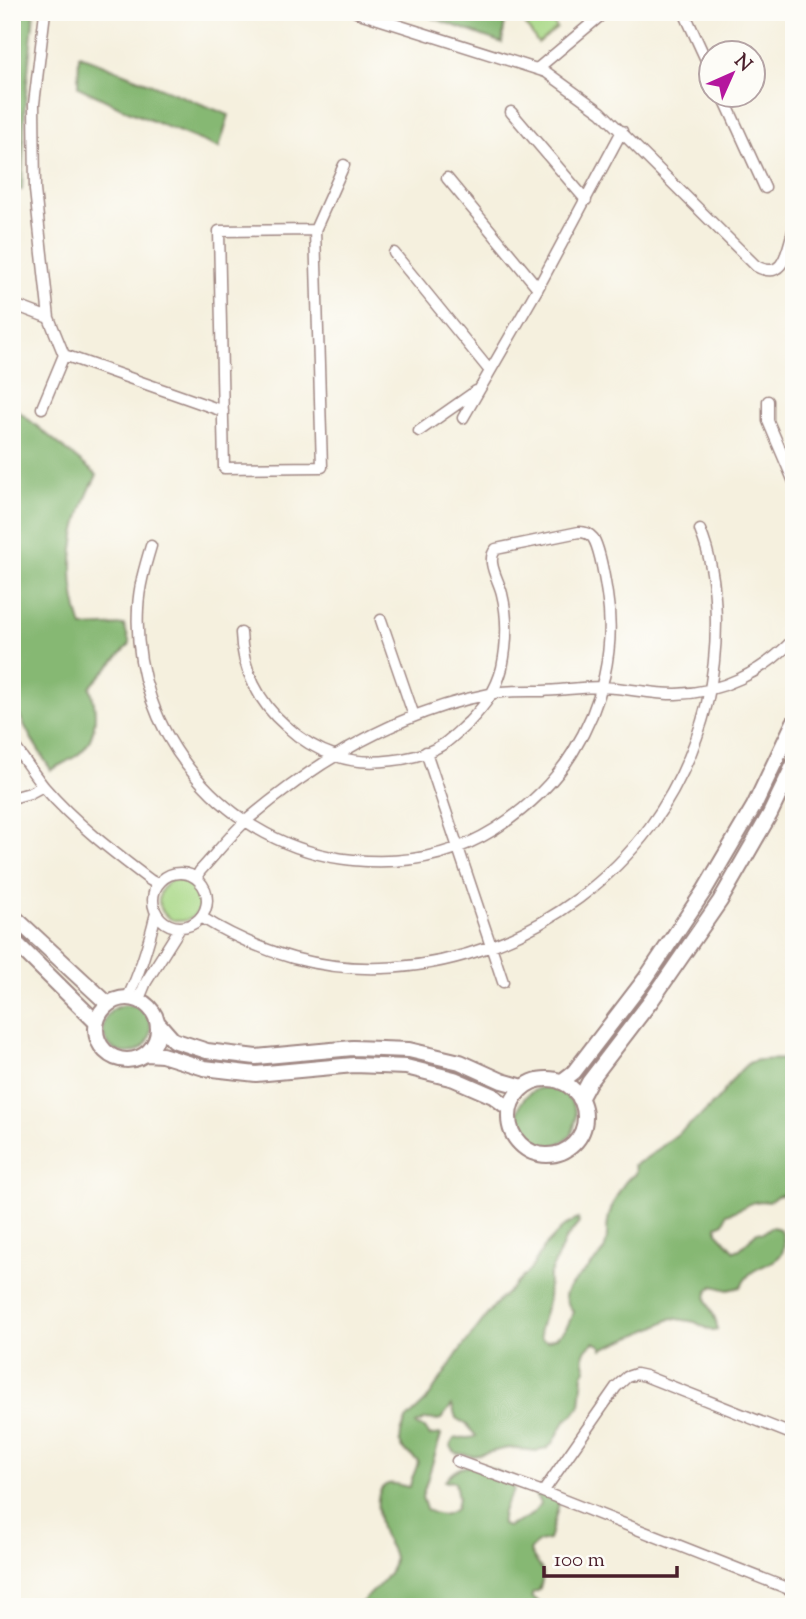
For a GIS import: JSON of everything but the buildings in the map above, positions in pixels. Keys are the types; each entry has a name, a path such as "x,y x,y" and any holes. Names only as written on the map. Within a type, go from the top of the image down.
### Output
{"main road":[{"path":"561,1082 574,1072 646,978 705,891 754,806 794,722"},
{"path":"580,1099 589,1082 651,1001 720,901 770,814 794,764"},
{"path":"12,915 108,1004"},
{"path":"12,939 96,1022"},
{"path":"159,1024 155,1045 138,1059 116,1058 100,1044 96,1033 100,1012 108,1004 117,999 134,998 148,1005 173,1040 207,1051 257,1057 353,1048 409,1049 460,1062 502,1081 523,1087"},
{"path":"147,1054 162,1055 204,1068 256,1074 354,1065 407,1067 454,1079 493,1096 510,1109"},
{"path":"548,1079 561,1082 572,1088 580,1099 584,1111 584,1125 579,1137 570,1147 559,1153 546,1155 533,1152 513,1135 509,1122 514,1097 523,1087 535,1081 548,1079"}],"street":[{"path":"41,408 64,355 49,318 35,190 34,104 44,12"},
{"path":"356,12 546,72 601,112 622,131 756,267 772,272 779,268 794,228"},
{"path":"537,69 604,12"},
{"path":"684,12 698,42"},
{"path":"728,108 765,188"},
{"path":"511,112 586,200"},
{"path":"463,418 538,288 622,131"},
{"path":"315,230 219,231 224,468 322,467 315,230 344,165"},
{"path":"447,178 538,288"},
{"path":"394,253 490,371"},
{"path":"12,304 49,318"},
{"path":"64,355 223,411"},
{"path":"419,431 480,388"},
{"path":"768,401 768,421 794,482"},
{"path":"201,917 264,949 295,958 335,966 410,966 469,954 512,938 541,924 600,882 650,827 673,792 702,723 710,689 716,615 709,558 700,530"},
{"path":"151,546 142,576 138,607 139,648 150,699 162,728 178,755 197,780 219,802 246,822 303,851 340,859 370,862 428,857 458,848 482,836 509,820 531,802 568,760 594,712 602,687 609,625 602,565 592,536 579,532 496,549 491,560 502,592 506,615 506,643 493,693 480,710 444,743 426,752 404,758 375,761 352,761 335,756 308,742 286,726 262,699 246,667 241,650 241,633"},
{"path":"381,620 414,716"},
{"path":"196,878 246,822 289,788 373,734 414,716 493,693 602,687 677,694 710,689 745,677 767,665 794,639"},
{"path":"12,743 43,786 65,809 105,846 158,884"},
{"path":"426,752 503,982"},
{"path":"12,798 43,786"},
{"path":"178,873 196,878 204,887 208,900 205,912 191,925 180,928 163,922 153,907 153,895 158,884 166,876 178,873"},
{"path":"134,998 156,913"},
{"path":"134,998 180,928"},
{"path":"543,1492 610,1394 622,1380 636,1374 794,1435"},
{"path":"457,1461 794,1591"}],"green space":[{"path":"12,12 34,12 25,103 22,190 12,190"},
{"path":"416,12 506,12 502,43"},
{"path":"517,12 545,12 557,28 538,43"},
{"path":"79,55 229,115 219,148 128,111 78,87"},
{"path":"12,406 97,475 81,511 76,530 72,568 76,607 82,627 124,625 130,644 90,687 95,715 89,742 76,756 51,770 12,701"},
{"path":"180,879 195,885 201,900 195,915 180,921 165,915 159,900 165,885"},
{"path":"127,1005 144,1012 151,1029 144,1046 127,1053 110,1046 103,1029 110,1012"},
{"path":"794,1059 794,1179 786,1194 769,1202 752,1203 726,1214 724,1223 717,1226 717,1232 735,1251 757,1232 763,1233 771,1227 781,1231 784,1246 779,1257 756,1269 740,1287 728,1290 713,1286 708,1291 707,1301 717,1330 672,1318 602,1349 594,1342 587,1347 584,1354 586,1369 583,1374 580,1406 565,1421 553,1443 546,1449 537,1451 508,1448 473,1456 456,1453 450,1446 454,1439 476,1436 467,1425 456,1418 452,1405 441,1419 426,1419 416,1424 425,1428 430,1436 441,1435 422,1497 426,1509 445,1514 456,1509 458,1498 455,1482 445,1481 453,1472 470,1466 497,1471 510,1482 514,1490 502,1516 502,1525 507,1527 526,1518 538,1508 540,1503 534,1492 560,1500 549,1540 538,1543 530,1551 543,1576 540,1588 532,1593 532,1597 544,1607 357,1607 382,1582 393,1565 393,1553 380,1522 378,1499 383,1487 388,1484 410,1487 418,1461 403,1449 400,1442 406,1420 426,1401 494,1306 531,1269 545,1246 564,1226 578,1219 579,1223 565,1240 549,1276 548,1300 540,1329 541,1338 546,1341 561,1334 573,1311 565,1297 566,1292 603,1252 611,1209 621,1188 634,1175 634,1165 701,1116 747,1064 760,1060"},
{"path":"543,1087 561,1092 571,1101 576,1113 571,1136 551,1147 539,1146 529,1140 518,1122 522,1101 530,1093"}]}
